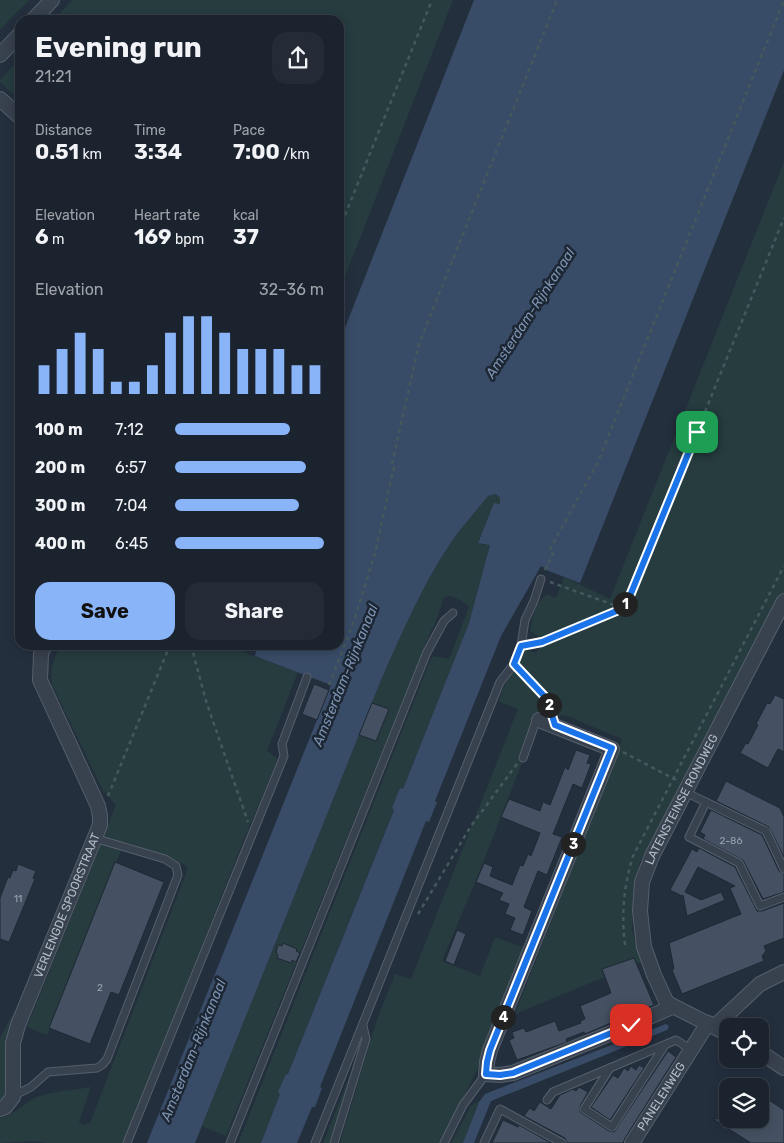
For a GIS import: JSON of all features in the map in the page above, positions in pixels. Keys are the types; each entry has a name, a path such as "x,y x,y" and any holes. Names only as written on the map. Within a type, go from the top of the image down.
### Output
{"street":[{"path":"38,15 52,0"},
{"path":"0,55 15,39"},
{"path":"0,99 15,112"},
{"name":"LATENSTEINSE RONDWEG","path":"672,1007 664,998 644,947 640,911 642,882 652,856 784,602"},
{"name":"VERLENGDE SPOORSTRAAT","path":"12,1097 13,1043 18,1025 100,825 98,806 40,680 43,650"},
{"path":"539,720 612,748 490,1050 486,1074 500,1075 513,1073 672,1007 719,1029"},
{"name":"PANELENWEG","path":"632,1143 690,1050 711,1025 760,984 784,972"},
{"path":"769,1058 784,1068"},
{"path":"0,1108 5,1107 12,1097"}],"lane":[{"path":"315,1143 500,682 514,664 521,646 525,620 542,579"},
{"path":"230,1143 427,652 444,621 452,613"},
{"path":"127,1143 284,756 282,744 307,677"},
{"path":"522,758 535,724 539,720"},
{"path":"687,789 706,802 766,831 784,869"},
{"path":"706,802 689,837 739,863 760,906 784,897"},
{"path":"12,1097 32,1087 48,1072 96,1068 107,1060 178,874 176,866 165,859 94,838"},
{"path":"334,1143 366,1039 363,1026"},
{"name":"PANELENWEG","path":"548,1100 553,1092 676,1040 690,1050"},
{"name":"PANELENWEG","path":"610,1068 584,1109 612,1127 664,1045"},
{"path":"444,1143 463,1105 486,1074"},
{"path":"484,1143 500,1109 562,1143"}],"path":[{"path":"344,218 432,0"},
{"path":"344,647 375,553 394,467 391,465 419,344 557,0"},
{"path":"546,569 553,554 549,552 597,464 784,0"},
{"path":"521,646 542,642 619,610 627,603 784,218"},
{"path":"542,579 614,605 619,610"},
{"path":"100,816 168,650"},
{"path":"192,650 206,701 252,834"},
{"path":"329,685 343,650"},
{"path":"514,664 547,699 555,725"},
{"path":"415,919 471,826 522,758"},
{"path":"637,759 687,789"}],"green space":[{"path":"0,0 29,0 0,30"},
{"path":"72,0 453,0 344,279 344,15 58,15"},
{"path":"15,64 15,96 0,80"},
{"path":"784,162 784,592 708,738 640,862 633,898 632,930 641,962 515,1014 622,739 567,716 545,714 536,727 479,873 442,961 480,976 495,937 528,949 486,1051 441,1143 340,1143 376,1022 395,974 411,979 518,709 499,702 504,687 508,679 518,668 525,650 536,653 545,640 530,631 535,611 540,601 547,594 554,598 557,596 564,577 610,599"},
{"path":"496,494 500,498 500,505 495,503 478,542 490,545 469,623 403,789 400,788 392,809 394,809 288,1074 286,1073 261,1143 238,1143 430,661 433,656 449,659 469,607 451,596 444,597 434,627 226,1136 202,1126 379,685 404,629 433,572 454,538 488,496"},
{"path":"58,650 243,650 243,652 298,672 267,751 277,758 275,766 242,844 124,1143 47,1143 34,1141 0,1143 0,1118 37,1097 50,1093 91,1087 79,1122 84,1125 90,1123 188,868 185,865 126,842 47,1035 27,1027 116,805 103,791 53,687 51,671"},
{"path":"14,1011 10,1025 8,1098 0,1107 0,1038"},
{"path":"360,1050 333,1143 323,1143"},
{"path":"479,1101 463,1143 451,1143 471,1106"}],"water":[{"name":"Amsterdam-Rijnkanaal","path":"474,0 784,0 784,70 580,583 546,570 541,566 501,636 435,801 437,802 429,822 426,821 320,1087 322,1088 315,1107 312,1107 297,1143 261,1143 280,1094 278,1092 286,1074 288,1074 394,810 392,808 400,788 403,789 469,623 490,545 478,543 494,503 500,504 500,498 496,494 488,496 454,538 433,572 404,629 379,685 195,1143 147,1143 331,685 255,656 257,650 344,650 344,330"},
{"path":"666,1024 669,1026 667,1030 491,1101 474,1143 463,1143 479,1102 485,1094"}],"building":[{"path":"314,684 329,690 317,720 302,714"},
{"path":"775,695 784,699 784,752 778,749 768,768 740,753 746,743 748,744 767,703 770,704"},
{"path":"372,703 389,709 376,741 359,735"},
{"path":"576,750 590,755 587,763 591,764 582,788 573,784 553,834 562,837 547,875 538,871 524,907 532,911 523,935 510,930 515,918 505,914 509,904 499,900 503,893 476,882 484,863 493,867 490,876 512,885 520,865 523,866 528,854 531,856 540,833 501,817 509,799 540,811 543,802 550,805 565,767 568,770"},
{"path":"726,781 780,808 784,817 784,857 769,827 716,801"},
{"path":"711,810 762,835 779,871 784,874 784,892 763,899 743,860 703,839 705,835 700,832"},
{"path":"699,848 735,867 757,911 784,903 784,938 764,946 766,951 762,956 764,961 682,994 672,970 674,969 669,943 741,914 730,888 735,886 698,867 685,892 701,900 721,892 725,900 687,916 683,895 670,890 692,849 697,852"},
{"path":"115,862 164,882 119,995 111,992 90,1044 49,1028"},
{"path":"18,864 36,871 33,878 35,879 9,942 0,939 0,898 8,877 10,878 13,870 16,871"},
{"path":"457,930 466,934 454,965 445,961"},
{"path":"283,943 297,949 296,951 300,953 296,962 292,960 291,963 277,958 278,945 282,946"},
{"path":"634,958 654,1005 585,1034 584,1032 566,1039 567,1042 517,1060 509,1040 514,1038 512,1032 524,1028 526,1032 555,1021 559,1031 581,1023 580,1021 585,1019 580,1006 611,993 602,969"},
{"path":"668,1051 676,1057 623,1143 567,1143 565,1138 524,1116 530,1108 534,1111 540,1102 551,1109 560,1095 573,1089 576,1091 579,1087 588,1092 580,1106 580,1112 609,1131 614,1132"},
{"path":"639,1065 644,1068 610,1120 591,1107 613,1075 618,1078 624,1068 628,1071 631,1066 636,1070"},
{"path":"769,1100 784,1110 784,1143 751,1143 727,1128 769,1128"},
{"path":"503,1120 518,1127 519,1125 551,1143 492,1143"}],"route":[{"path":"631,1025 513,1073 500,1075 486,1074 490,1050 612,748 555,725 547,699 514,664 521,646 542,642 619,610 627,603 697,432"}]}
